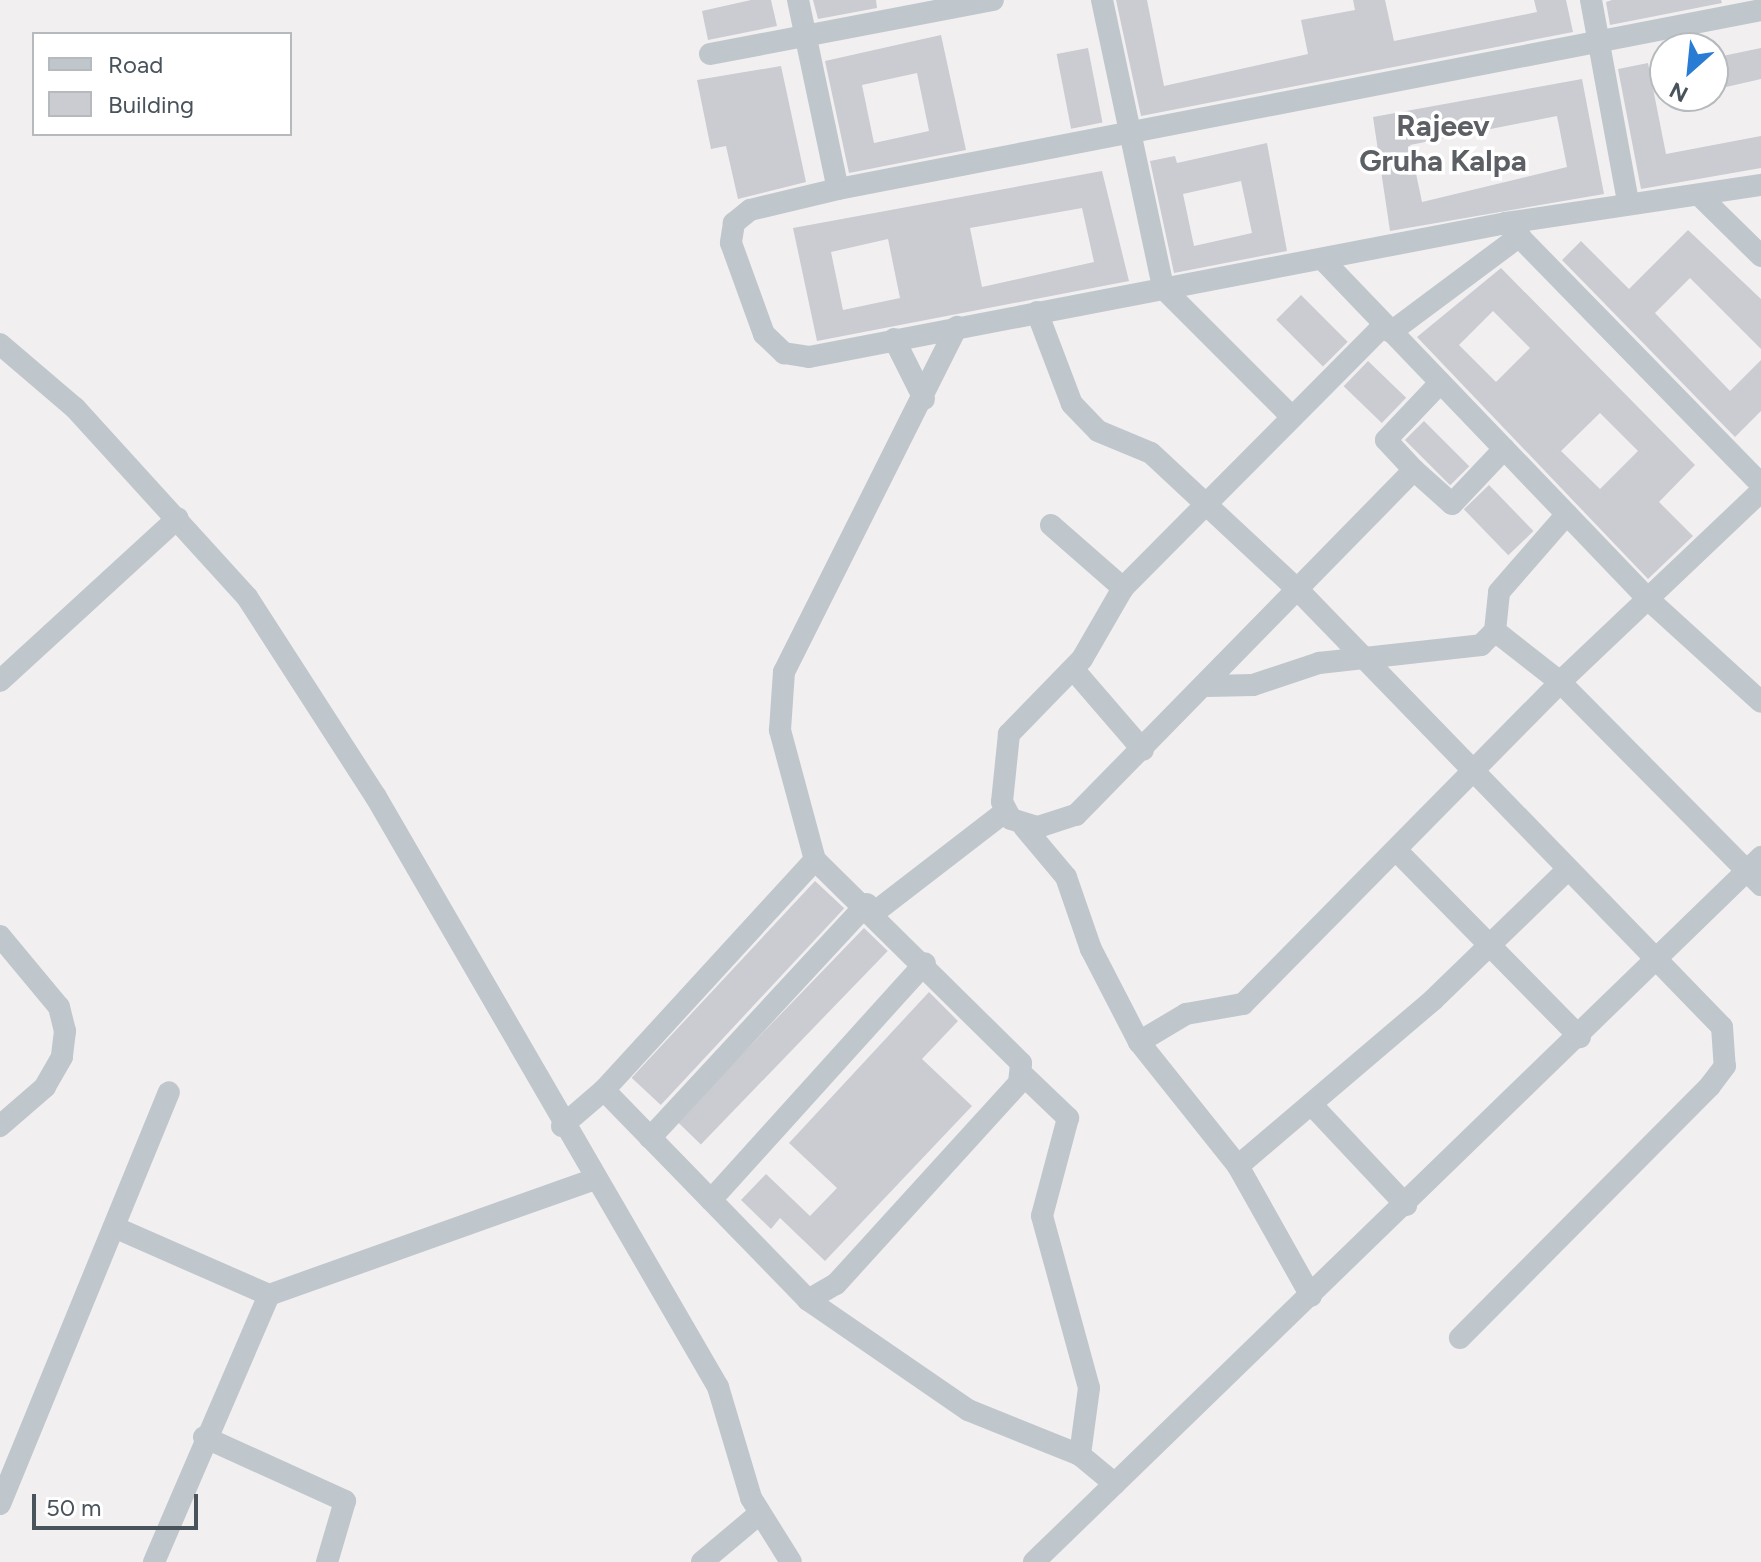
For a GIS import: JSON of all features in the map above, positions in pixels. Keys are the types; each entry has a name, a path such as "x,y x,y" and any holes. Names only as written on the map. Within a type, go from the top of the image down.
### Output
{"street":[{"path":"798,0 838,189"},
{"path":"710,54 993,0"},
{"path":"1102,0 1163,288 1292,417"},
{"path":"1591,0 1628,202"},
{"path":"1761,10 1599,40 1133,136 838,189 750,210 734,223 731,243 764,334 784,353 809,357 1163,288 1513,230 1628,202 1761,185"},
{"path":"1699,195 1761,256"},
{"path":"1006,811 1009,734 1073,669 1123,588 1292,417 1388,329 1513,230"},
{"path":"1513,230 1761,484"},
{"path":"1325,262 1649,600 1756,688"},
{"path":"1037,312 1072,404 1098,431 1151,453 1300,592 1367,657 1656,964 1722,1027 1725,1066 1460,1338"},
{"path":"957,327 924,399 784,672 780,730 815,860 871,908 925,963 1021,1063 1022,1074 1068,1118 1042,1216 1089,1388 1080,1455"},
{"path":"894,339 924,399"},
{"path":"0,344 75,408 247,597 376,797 562,1126 718,1387 759,1514 791,1562"},
{"path":"1440,383 1386,440 1414,470 1452,504 1504,449"},
{"path":"1024,827 1076,815 1208,686 1414,470"},
{"path":"1139,1042 1186,1014 1243,1004 1475,773 1560,682 1761,491"},
{"path":"1208,686 1253,685 1319,663 1481,645 1495,631 1499,592 1567,514"},
{"path":"0,681 178,518"},
{"path":"1051,525 1123,588"},
{"path":"1034,1562 1656,964 1757,871 1560,682 1495,631"},
{"path":"1073,669 1143,750"},
{"path":"1006,811 1024,827 1066,877 1091,949 1139,1042 1238,1166 1311,1296"},
{"path":"650,1138 871,908 1006,811"},
{"path":"1397,851 1580,1037"},
{"path":"562,1126 604,1090 815,860"},
{"path":"1238,1166 1490,945 1566,871"},
{"path":"0,936 51,994 65,1031 62,1057 45,1087 0,1126"},
{"path":"711,1200 925,963"},
{"path":"808,1300 836,1284 1022,1074"},
{"path":"604,1090 808,1300 968,1410 1080,1455 1115,1484"},
{"path":"0,1504 169,1092"},
{"path":"1311,1104 1406,1205"},
{"path":"114,1227 269,1295 594,1179"},
{"path":"154,1562 204,1437 269,1295"},
{"path":"204,1437 345,1501 327,1562"},
{"path":"702,1562 759,1514"}],"building":[{"path":"751,0 771,0 777,26 708,40 702,11"},
{"path":"813,0 876,0 877,8 818,19"},
{"path":"1116,0 1147,0 1164,86 1308,54 1301,20 1355,10 1353,0 1385,0 1394,41 1537,12 1534,0 1566,0 1573,32 1141,116"},
{"path":"1721,0 1722,3 1610,25 1606,2"},
{"path":"941,35 966,150 849,173 825,61","holes":["917,73 929,131 874,143 862,85"]},
{"path":"1088,48 1103,123 1071,129 1057,54"},
{"path":"1761,48 1761,79 1729,86 1729,55"},
{"path":"1648,63 1649,112 1658,112 1666,154 1761,136 1761,168 1641,189 1618,69"},
{"path":"781,66 806,182 738,199 726,146 711,149 697,80"},
{"path":"1582,79 1604,194 1390,231 1373,117","holes":["1557,116 1567,167 1422,202 1410,145"]},
{"path":"1267,143 1287,251 1174,273 1150,161 1175,156 1177,163","holes":["1241,181 1252,233 1194,246 1183,194"]},
{"path":"1102,171 1129,281 817,341 793,228","holes":["1082,208 1094,262 982,287 970,228","888,239 900,298 843,310 831,252"]},
{"path":"1688,230 1761,299 1761,349 1690,278 1655,313 1730,391 1761,360 1761,411 1735,437 1562,260 1581,241 1629,289"},
{"path":"1501,268 1695,465 1659,502 1693,536 1648,579 1417,337","holes":["1493,311 1530,348 1496,382 1459,345","1600,413 1638,451 1600,489 1561,451"]},
{"path":"1301,295 1348,342 1323,366 1276,320"},
{"path":"1368,361 1406,398 1382,423 1344,386"},
{"path":"1424,421 1469,466 1450,485 1405,440"},
{"path":"1489,485 1533,531 1508,555 1464,509"},
{"path":"815,881 844,908 661,1105 632,1078"},
{"path":"864,928 888,951 701,1144 677,1122"},
{"path":"929,992 958,1021 922,1059 972,1106 825,1261 780,1218 771,1229 741,1200 766,1174 810,1216 837,1188 789,1143"}],"district":[{"name":"Rajeev Gruha Kalpa","path":"1443,143"}]}
